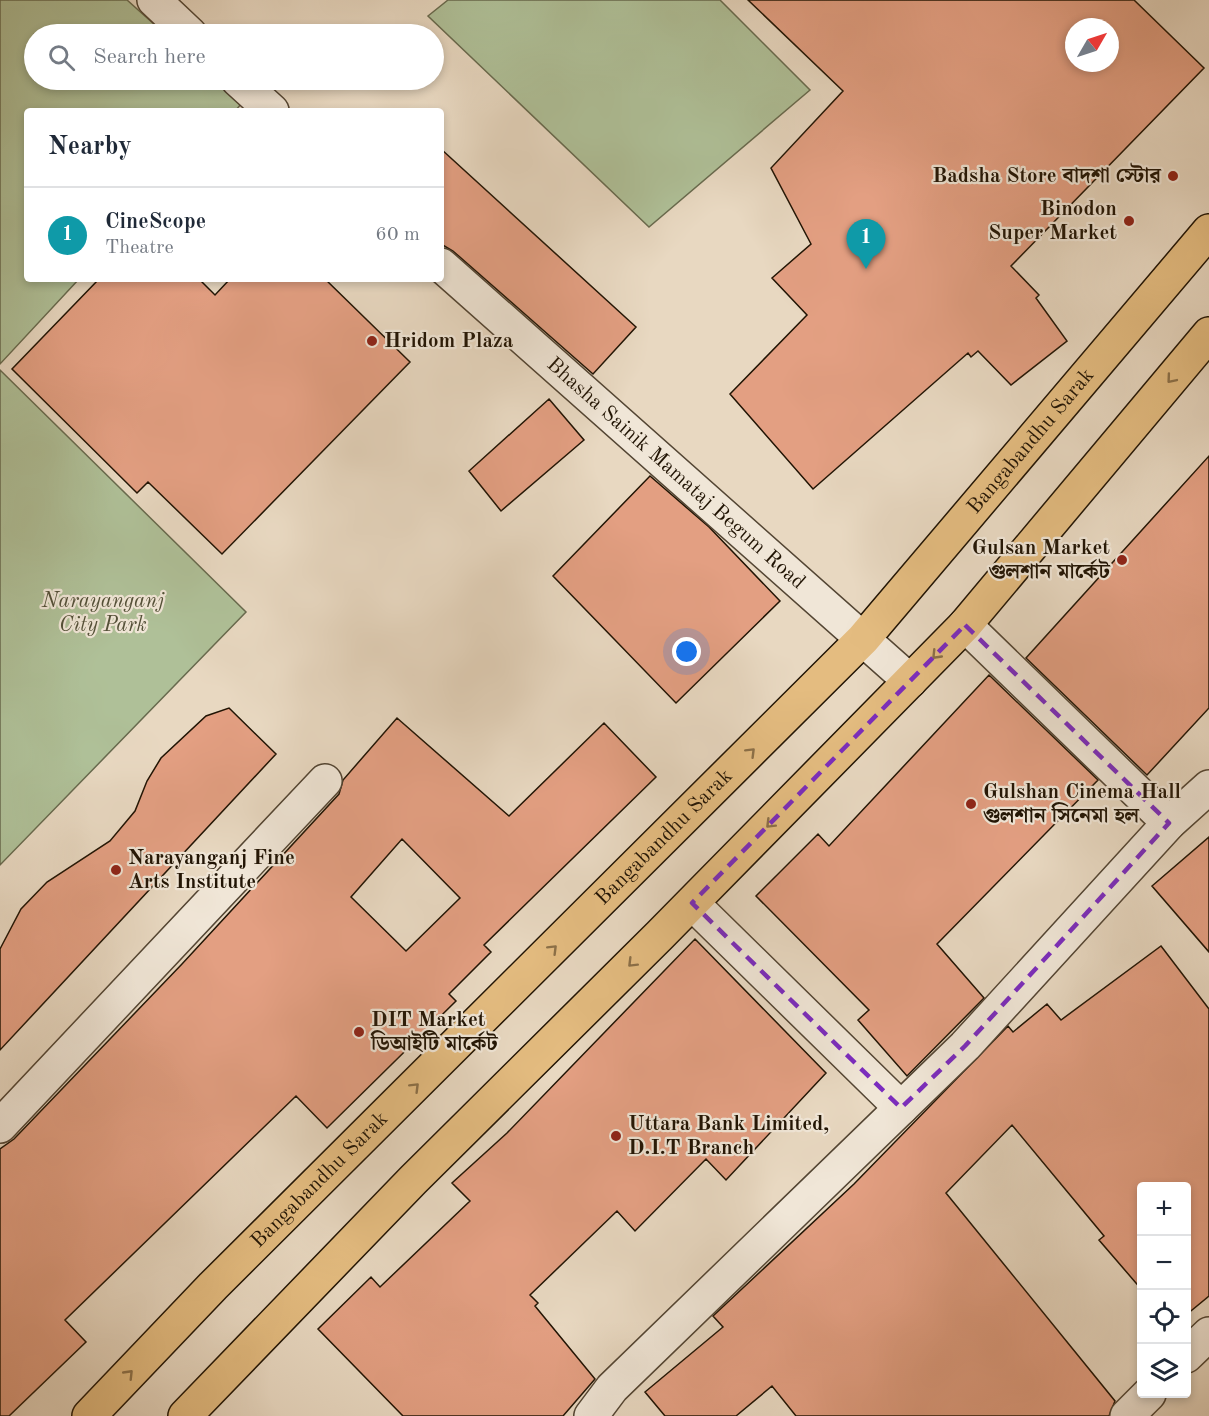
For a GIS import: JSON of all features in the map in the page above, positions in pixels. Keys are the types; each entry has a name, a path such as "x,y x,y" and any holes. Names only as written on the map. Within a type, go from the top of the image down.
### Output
{"main road":[{"name":"Bangabandhu Sarak","path":"88,1416 213,1286 863,639 1209,231"},
{"path":"185,1416 413,1180 692,903 965,626 1209,334"}],"street":[{"path":"154,0 179,24"},
{"path":"249,90 269,108"},
{"name":"Bhasha Sainik Mamataj Begum Road","path":"444,268 910,681"},
{"path":"965,626 1169,823"},
{"path":"0,1126 325,782"},
{"path":"591,1416 612,1388 964,1046 1169,823 1209,787"},
{"path":"692,903 901,1108"},
{"path":"1191,1351 1209,1334"},
{"path":"1127,1416 1145,1398"}],"highlighted area":[{"path":"965,625 1169,823 965,1046 901,1108 692,903"}],"green space":[{"path":"0,0 127,0 154,24 24,24 24,90 227,90 242,103 238,108 24,108 24,282 76,282 0,364"},
{"path":"448,0 720,0 810,90 649,227 444,31 444,24 436,24 428,16"},
{"name":"Narayanganj City Park","path":"0,370 246,612 0,865"}],"building":[{"path":"748,0 1134,0 1204,68 1011,266 1039,295 1036,298 1067,341 1011,385 978,351 971,357 968,353 813,489 730,394 807,315 772,278 811,244 771,168 843,91"},
{"path":"444,152 636,327 593,374 453,251 444,246"},
{"path":"96,282 202,282 215,295 227,282 328,282 410,362 222,554 148,482 137,493 12,369"},
{"path":"549,399 584,440 501,511 469,471"},
{"path":"1209,456 1209,708 1147,775 1026,658"},
{"path":"650,476 709,527 780,601 676,703 553,576"},
{"path":"989,675 1098,780 937,944 984,998 907,1076 858,1020 869,1010 756,896 818,834 829,846"},
{"name":"Narayanganj Fine Arts Institute","path":"229,708 276,754 0,1050 0,949 21,909 47,882 110,841 135,811 147,781 161,758 206,716"},
{"path":"397,718 509,816 604,723 656,777 484,945 491,952 449,994 456,1001 327,1128 296,1096 65,1320 86,1342 9,1416 0,1416 0,1149 14,1139 182,964 339,794 343,780","holes":["402,839 460,898 406,951 351,897"]},
{"path":"1209,837 1209,952 1152,886"},
{"path":"695,939 826,1073 726,1180 706,1159 635,1231 617,1211 530,1295 538,1303 535,1306 595,1379 563,1416 403,1416 318,1329 371,1277 380,1287 470,1201 452,1183 507,1133"},
{"path":"1161,946 1209,1009 1209,1296 1191,1311 1191,1182 1137,1182 1137,1284 1099,1240 1104,1236 1012,1125 946,1193 1115,1401 1109,1416 796,1416 772,1386 736,1416 665,1416 645,1392 723,1327 713,1316 854,1184 1008,1026 1013,1032 1047,1004 1061,1020"}],"place":[{"name":"Badsha Store বাদশা স্টোর","path":"1173,176"},
{"name":"Binodon Super Market","path":"1129,221"},
{"name":"CineScope","path":"866,269"},
{"name":"Hridom Plaza","path":"372,341"},
{"name":"Gulsan Market গুলশান মার্কেট","path":"1122,560"},
{"name":"Gulshan Cinema Hall গুলশান সিনেমা হল","path":"971,804"},
{"name":"Narayanganj Fine Arts Institute","path":"116,870"},
{"name":"DIT Market ডিআইটি মার্কেট","path":"359,1032"},
{"name":"Uttara Bank Limited, D.I.T Branch","path":"616,1136"}]}
